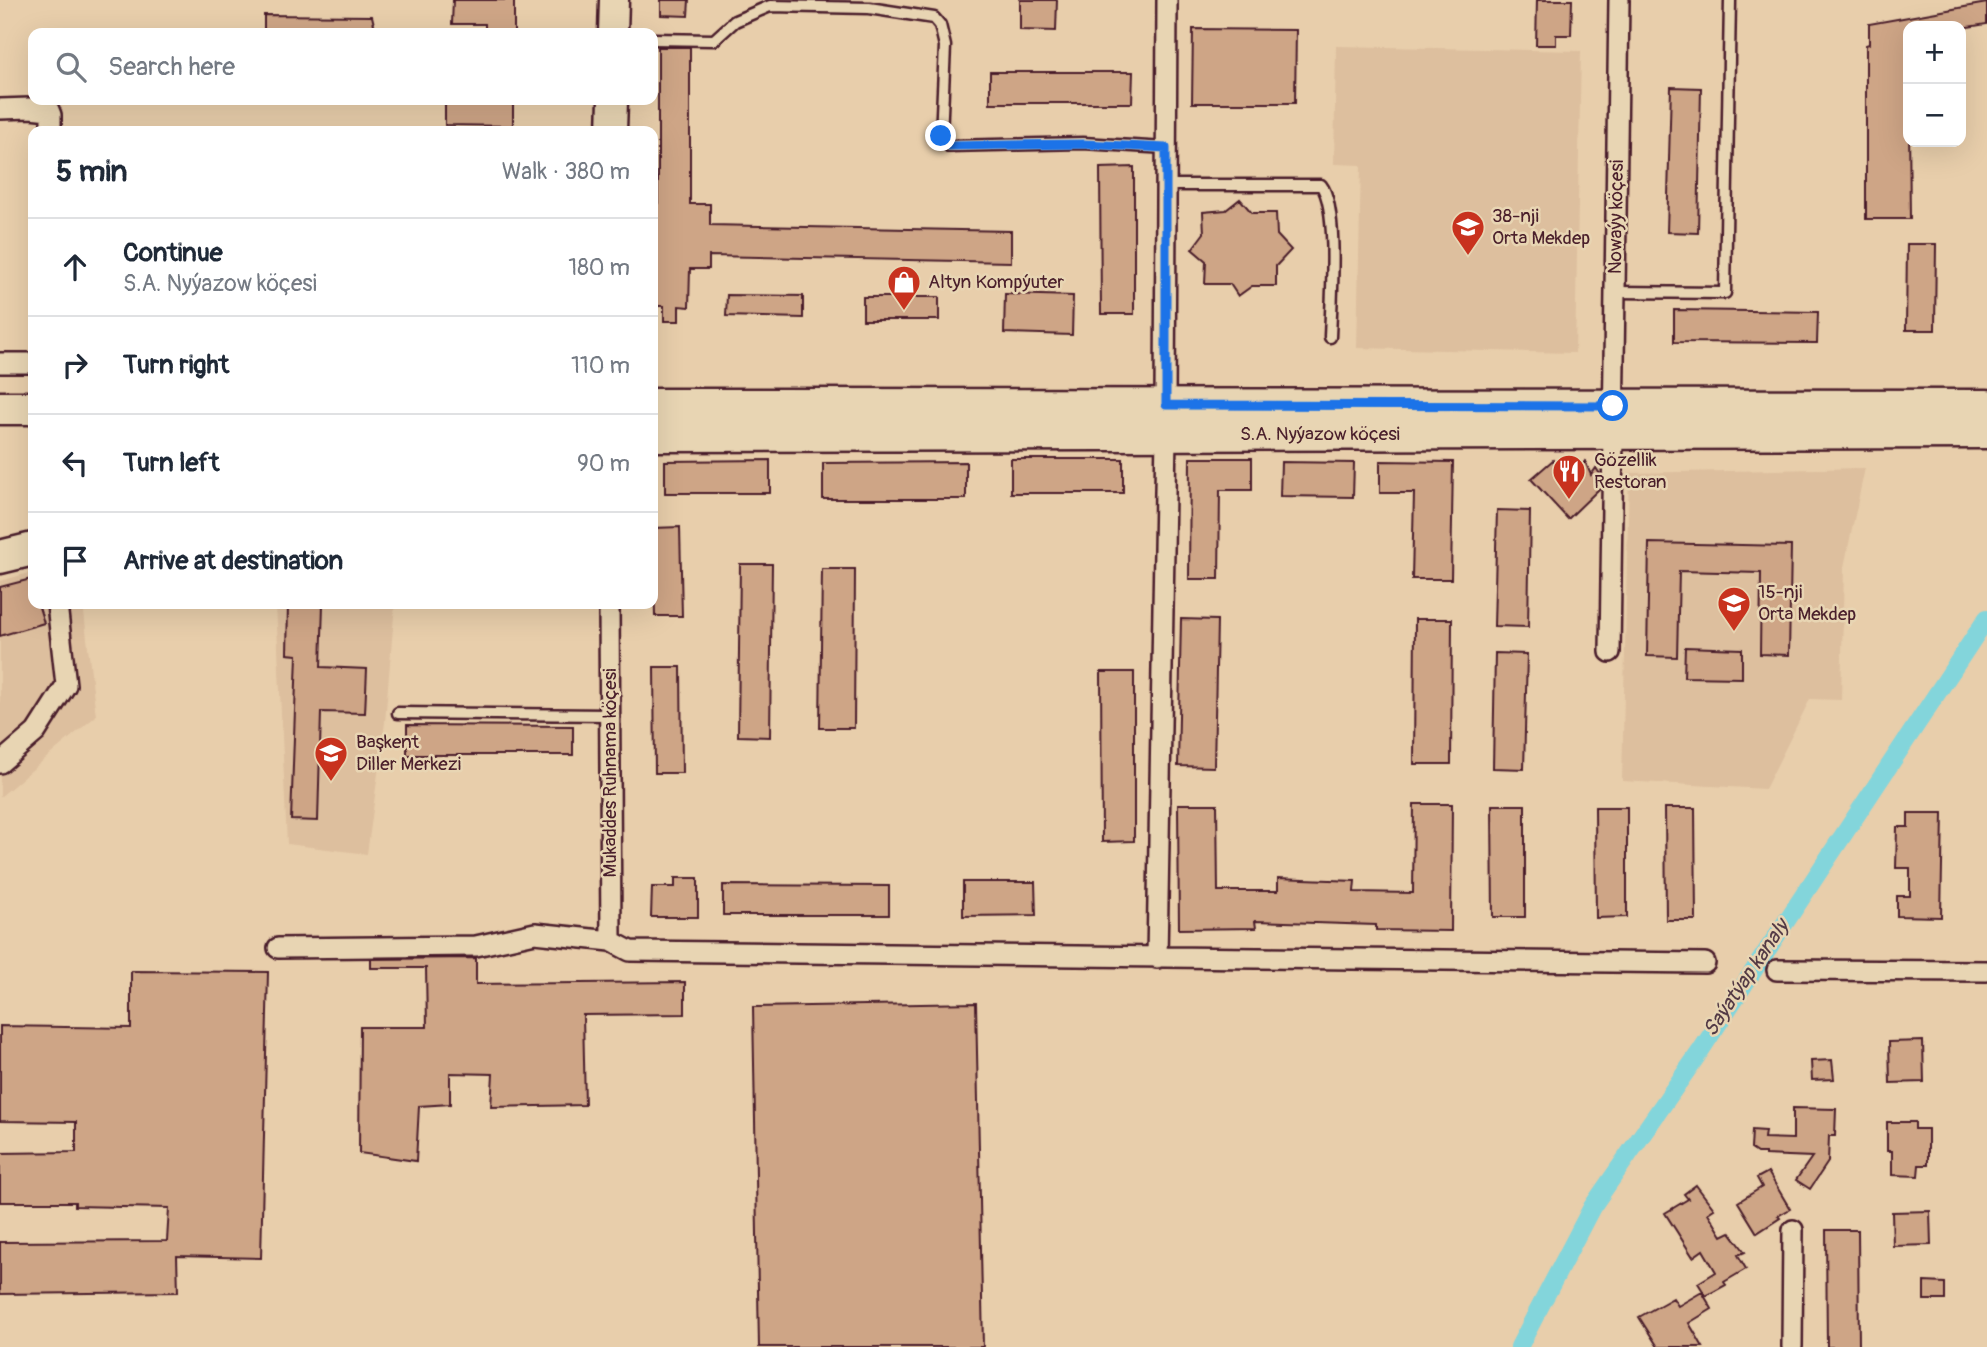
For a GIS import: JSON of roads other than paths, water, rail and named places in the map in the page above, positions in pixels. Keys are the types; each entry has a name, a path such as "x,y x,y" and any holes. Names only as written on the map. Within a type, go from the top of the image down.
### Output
{"main road":[{"name":"S.A. Nyýazow köçesi","path":"658,405 1166,420 1613,420 1987,432"},
{"name":"S.A. Nyýazow köçesi","path":"1613,420 1987,406"},
{"path":"0,408 28,408"},
{"name":"S.A. Nyýazow köçesi","path":"658,435 1166,420"},
{"path":"0,557 28,550"}],"street":[{"path":"614,0 614,28"},
{"path":"1157,958 1166,420 1167,0"},
{"name":"Nowaýy köçesi","path":"1610,652 1619,0"},
{"path":"612,105 612,126"},
{"path":"0,109 49,110 51,126"},
{"path":"0,363 28,363"},
{"path":"0,764 36,732 66,685 58,609"},
{"name":"Mukaddes Ruhnama köçesi","path":"609,609 611,941"},
{"path":"278,948 476,946 535,933 611,941 630,951 1705,963"},
{"path":"1777,970 1987,971"},
{"path":"1792,1347 1793,1230"}],"lane":[{"path":"1615,292 1725,293 1730,0"},
{"path":"658,39 714,40 735,21 770,6 869,8 934,18 943,34 941,136 949,146 1083,144 1166,148"},
{"path":"1166,185 1321,186 1327,193 1331,220 1330,337"},
{"path":"398,713 610,715"}],"waterway":[{"name":"Saýatýap kanaly","path":"1519,1347 1592,1207 1699,1053 1987,618"}],"place":[{"name":"38-nji Orta Mekdep","path":"1468,257"},
{"name":"Altyn Kompýuter","path":"904,312"},
{"name":"Gözellik Restoran","path":"1569,501"},
{"name":"15-nji Orta Mekdep","path":"1734,633"},
{"name":"Başkent Diller Merkezi","path":"331,783"}]}
